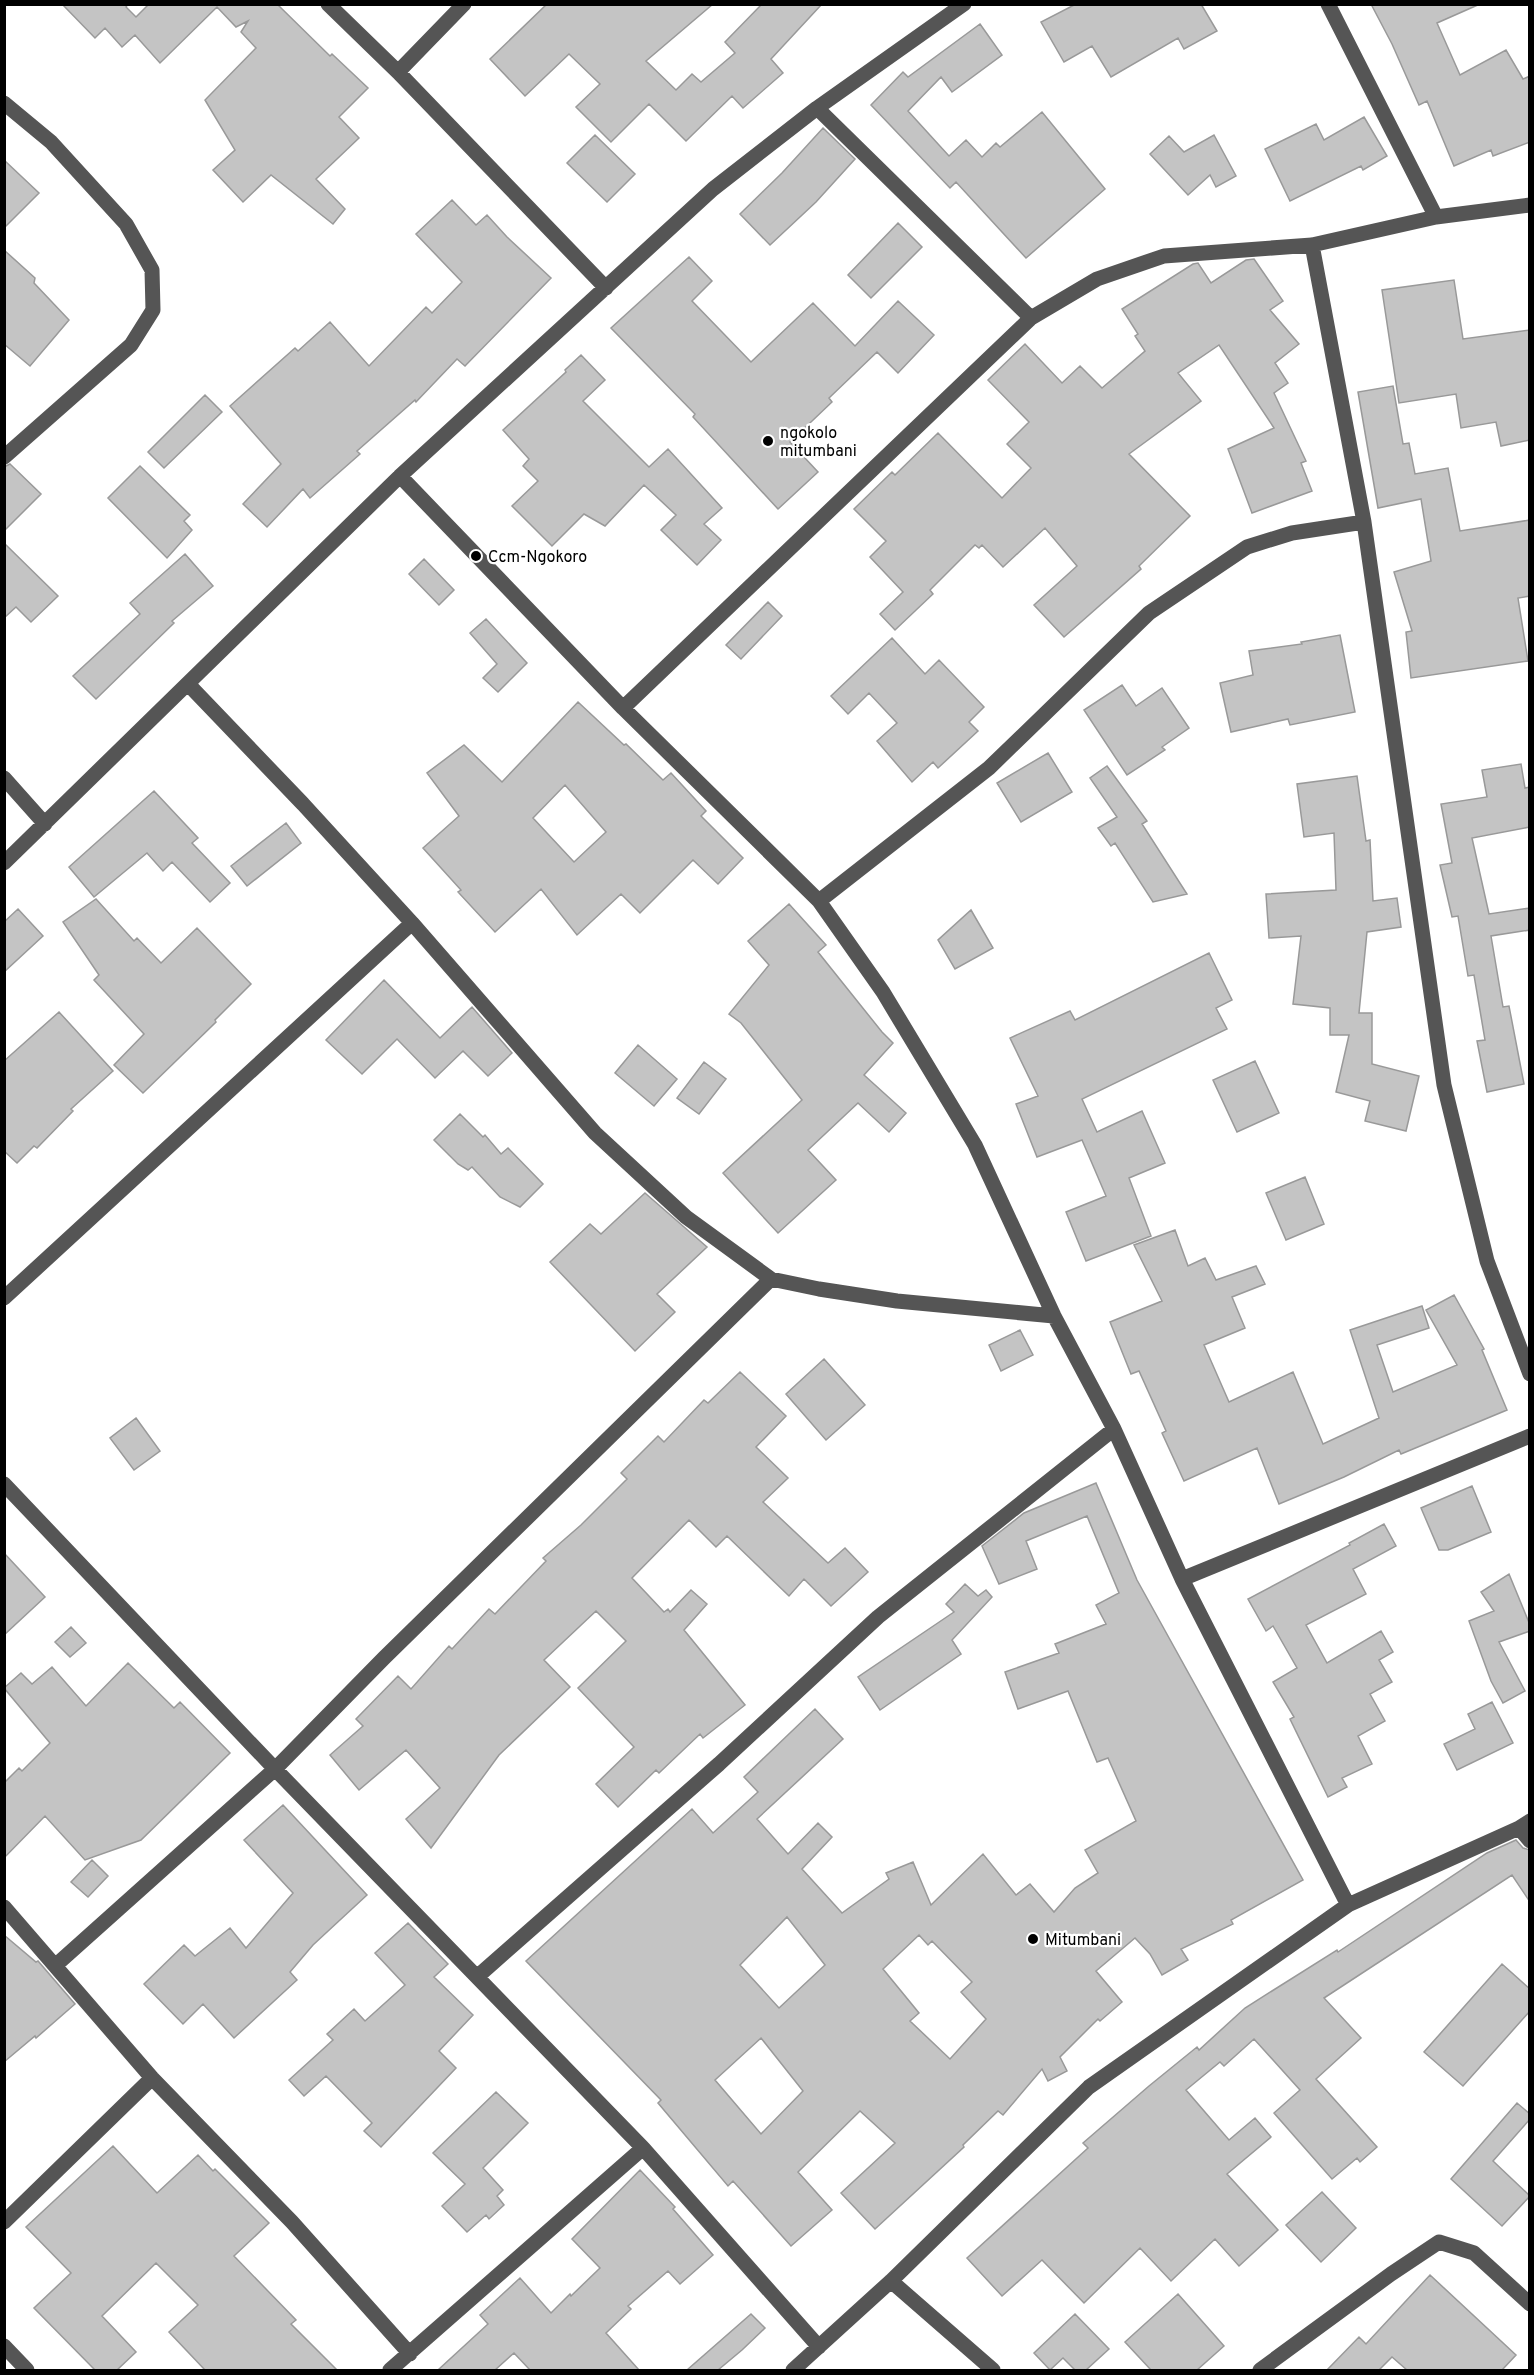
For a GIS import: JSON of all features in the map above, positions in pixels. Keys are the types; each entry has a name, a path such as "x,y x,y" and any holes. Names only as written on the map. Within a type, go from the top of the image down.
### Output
{"street":[{"path":"328,4 398,72 606,288"},
{"path":"398,72 464,4"},
{"path":"4,863 400,476 713,189 817,108 964,4"},
{"path":"1328,4 1436,217"},
{"path":"4,103 51,142 126,224 152,270 153,310 131,345 4,457"},
{"path":"817,108 1031,318"},
{"path":"623,708 1031,318 1097,279 1164,256 1312,245 1436,217 1530,205"},
{"path":"1312,245 1364,522 1444,1085 1487,1261 1530,1374"},
{"path":"400,476 623,708 819,901 883,992 975,1145 1054,1316 1114,1429 1182,1579 1348,1905"},
{"path":"819,901 989,768 1149,613 1247,547 1292,533 1364,522"},
{"path":"188,684 303,804 412,923 595,1133 686,1217 771,1279 897,1301 1054,1316"},
{"path":"4,778 45,824"},
{"path":"4,1298 412,923"},
{"path":"56,1965 275,1769 384,1658 771,1279"},
{"path":"478,1976 719,1764 878,1617 1114,1429"},
{"path":"1182,1579 1530,1437"},
{"path":"4,1484 275,1769 643,2148 819,2347"},
{"path":"793,2370 891,2281 1089,2087 1348,1905 1524,1825 1530,1842"},
{"path":"4,1907 152,2078 291,2222 410,2354"},
{"path":"4,2222 152,2078"},
{"path":"390,2370 643,2148"},
{"path":"1260,2370 1391,2274 1439,2242 1474,2253 1530,2304"},
{"path":"891,2281 993,2370"},
{"path":"4,2346 27,2370"}],"building":[{"path":"62,4 128,4 126,7 136,17 149,4 280,4 278,5 330,56 332,54 368,88 339,117 359,138 316,179 345,209 333,224 271,175 243,202 213,170 235,150 205,100 256,48 241,32 248,21 236,27 217,7 160,63 135,35 122,47 105,28 95,38"},
{"path":"547,4 713,4 646,61 676,90 692,74 701,82 735,53 725,42 762,4 822,4 771,59 783,73 743,108 732,96 686,141 649,104 611,142 576,107 600,84 569,54 525,96 490,59"},
{"path":"1076,4 1201,4 1217,31 1184,49 1178,38 1111,77 1092,46 1064,62 1041,22"},
{"path":"1371,4 1480,4 1437,23 1460,75 1506,50 1523,79 1530,76 1530,142 1493,156 1491,150 1454,166 1427,101 1419,105"},
{"path":"980,24 1002,55 952,92 941,77 908,111 949,156 966,140 982,157 996,143 1000,147 1042,112 1105,189 1026,258 956,182 950,188 871,105 903,72 908,77"},
{"path":"1364,117 1387,156 1363,170 1361,166 1290,201 1265,149 1316,124 1324,140"},
{"path":"823,128 855,159 816,202 770,245 740,214"},
{"path":"595,135 635,174 607,202 567,163"},
{"path":"1214,135 1236,176 1216,187 1210,175 1188,195 1150,154 1169,136 1184,152"},
{"path":"4,160 39,193 4,228"},
{"path":"452,200 476,225 487,215 551,278 465,366 457,359 416,402 415,400 357,451 360,454 310,498 303,489 267,527 243,504 281,464 230,406 295,348 298,351 330,322 369,366 426,307 432,313 462,282 416,234"},
{"path":"898,223 922,247 871,298 848,275"},
{"path":"4,250 35,278 34,283 69,320 30,366 4,344"},
{"path":"689,257 712,281 692,301 751,362 813,303 855,346 898,301 934,335 898,373 877,352 829,398 832,402 790,442 818,472 778,509 693,417 695,414 611,328"},
{"path":"1254,259 1283,301 1270,310 1299,344 1275,363 1288,383 1274,393 1306,461 1301,463 1312,491 1252,513 1228,449 1274,428 1219,345 1178,373 1201,401 1129,454 1190,516 1139,566 1141,569 1064,637 1034,605 1077,566 1045,528 1003,567 982,545 979,548 975,545 930,590 933,594 895,630 880,614 903,592 870,557 886,541 854,509 892,472 895,475 938,433 1002,498 1031,468 1007,444 1029,422 988,380 1025,344 1062,383 1080,366 1102,388 1145,351 1135,336 1138,334 1122,309 1193,264 1198,263 1211,283 1246,260"},
{"path":"1454,280 1463,339 1530,330 1530,440 1501,446 1496,422 1461,428 1456,394 1399,403 1382,290"},
{"path":"581,355 605,380 583,401 649,467 668,449 722,508 704,524 721,540 697,565 661,530 676,515 644,485 605,526 584,514 552,546 512,506 538,481 523,466 529,459 503,430 566,372 565,370"},
{"path":"1393,386 1403,444 1409,443 1415,474 1448,468 1460,531 1530,520 1530,596 1518,598 1528,661 1411,678 1406,632 1412,631 1394,572 1431,561 1421,499 1378,508 1358,392"},
{"path":"205,395 222,412 164,468 148,452"},
{"path":"10,464 41,494 4,531 4,467"},
{"path":"140,466 190,515 184,521 192,530 167,558 108,498"},
{"path":"4,543 58,596 31,622 16,607 4,618"},
{"path":"185,554 213,586 172,621 174,623 96,699 73,676 140,614 130,603"},
{"path":"424,559 454,590 439,605 409,574"},
{"path":"768,602 782,616 741,659 726,645"},
{"path":"486,619 527,663 498,692 483,678 497,664 470,633"},
{"path":"1340,635 1355,712 1290,725 1288,719 1231,732 1220,683 1253,675 1249,651 1302,644 1301,642"},
{"path":"892,638 925,674 939,660 984,707 969,722 978,731 938,768 933,762 912,782 877,741 897,723 869,693 848,714 831,696"},
{"path":"1122,685 1136,706 1162,688 1189,728 1162,747 1165,750 1127,775 1084,710"},
{"path":"578,702 663,780 671,773 706,811 701,816 743,858 718,884 693,860 640,913 621,894 577,935 541,889 495,932 458,892 461,890 423,848 459,816 427,773 464,745 502,782","holes":["565,785 606,832 574,862 533,818"]},
{"path":"1048,753 1072,792 1021,822 997,783"},
{"path":"1521,764 1525,788 1530,787 1530,827 1472,838 1489,914 1530,908 1530,930 1491,936 1503,1007 1509,1006 1524,1084 1487,1092 1477,1041 1485,1040 1474,975 1468,976 1458,916 1452,917 1440,865 1452,863 1441,804 1487,797 1482,770"},
{"path":"1107,766 1147,821 1142,824 1187,894 1153,902 1115,843 1111,846 1098,828 1117,817 1090,778"},
{"path":"1357,776 1366,841 1370,840 1373,901 1397,898 1401,927 1367,932 1359,1013 1372,1013 1372,1064 1419,1076 1406,1131 1365,1121 1370,1101 1336,1092 1349,1035 1330,1035 1330,1008 1293,1004 1301,936 1269,938 1266,894 1336,890 1334,833 1304,837 1297,784"},
{"path":"154,791 198,838 192,843 230,883 210,902 172,862 163,871 147,853 94,897 69,867"},
{"path":"286,823 301,843 247,886 231,866"},
{"path":"96,899 134,941 137,938 161,963 197,928 251,984 215,1020 216,1022 143,1093 114,1065 144,1034 94,980 99,975 63,922"},
{"path":"789,904 826,945 818,952 893,1043 864,1075 906,1113 889,1132 858,1103 808,1150 836,1180 778,1233 723,1173 802,1100 741,1023 729,1014 769,965 748,941"},
{"path":"18,909 43,936 4,972 4,922"},
{"path":"971,910 993,948 955,969 938,940"},
{"path":"1209,953 1232,1000 1216,1008 1227,1029 1082,1099 1097,1132 1142,1111 1165,1163 1129,1178 1151,1236 1086,1261 1066,1212 1106,1196 1082,1140 1037,1157 1016,1104 1038,1096 1010,1038 1070,1011 1075,1020"},
{"path":"384,980 440,1038 472,1007 512,1053 488,1076 463,1051 435,1078 397,1039 362,1074 326,1040"},
{"path":"59,1012 113,1071 71,1109 73,1111 37,1148 34,1146 17,1163 4,1151 4,1061"},
{"path":"638,1045 677,1079 654,1106 615,1073"},
{"path":"1255,1061 1279,1113 1237,1132 1213,1080"},
{"path":"704,1062 726,1079 699,1114 677,1098"},
{"path":"460,1114 483,1137 485,1135 501,1154 508,1148 543,1184 520,1207 500,1197 472,1167 468,1170 458,1164 434,1140"},
{"path":"1305,1177 1324,1224 1286,1240 1266,1193"},
{"path":"645,1193 707,1247 657,1294 675,1312 635,1351 550,1262 590,1224 601,1234"},
{"path":"1175,1230 1188,1266 1205,1258 1216,1280 1256,1266 1265,1284 1232,1297 1245,1328 1204,1345 1229,1402 1293,1372 1323,1444 1379,1418 1350,1330 1422,1306 1429,1328 1377,1345 1393,1392 1457,1365 1426,1310 1454,1295 1484,1349 1482,1350 1507,1410 1401,1454 1399,1450 1344,1477 1279,1504 1257,1448 1184,1481 1162,1433 1166,1431 1139,1371 1131,1374 1110,1322 1162,1301 1134,1245"},
{"path":"1020,1330 1033,1355 1001,1371 989,1345"},
{"path":"824,1359 865,1405 826,1440 786,1394"},
{"path":"740,1372 786,1416 756,1447 788,1478 763,1502 828,1563 845,1548 868,1572 831,1606 804,1579 789,1596 727,1536 716,1547 689,1520 632,1578 664,1612 668,1609 670,1612 691,1590 707,1604 684,1630 745,1705 703,1738 700,1734 659,1773 656,1770 618,1807 596,1784 634,1747 578,1688 626,1641 596,1611 544,1660 570,1687 499,1755 431,1848 406,1819 440,1788 406,1750 359,1790 330,1755 363,1726 356,1719 398,1676 411,1689 449,1646 452,1649 489,1609 495,1614 546,1561 543,1558 581,1525 627,1479 621,1473 658,1436 664,1442 704,1400 708,1403"},
{"path":"136,1418 160,1451 134,1470 110,1438"},
{"path":"1096,1483 1137,1580 1303,1880 1231,1920 1233,1924 1181,1949 1188,1960 1162,1975 1150,1954 1135,1938 1096,1971 1122,2002 1100,2021 1098,2019 1060,2057 1067,2071 1048,2081 1042,2069 1003,2115 998,2111 963,2145 964,2147 875,2229 841,2193 895,2143 860,2111 798,2172 832,2210 791,2246 733,2181 728,2186 658,2103 661,2100 526,1961 692,1809 713,1833 758,1792 744,1777 815,1709 843,1739 757,1819 788,1854 818,1823 832,1837 802,1869 842,1913 889,1879 886,1873 913,1862 931,1905 983,1854 1016,1895 1030,1884 1054,1912 1075,1888 1098,1873 1085,1850 1136,1821 1108,1758 1097,1762 1068,1691 1018,1709 1005,1672 1059,1653 1055,1644 1106,1624 1096,1605 1119,1593 1087,1516 1026,1541 1037,1569 999,1584 982,1546 1024,1513","holes":["787,1917 825,1965 779,2008 740,1965","919,1935 928,1945 932,1941 972,1982 961,1992 986,2019 950,2059 910,2021 919,2013 883,1969","761,2038 803,2091 761,2134 715,2080"]},
{"path":"1472,1486 1491,1532 1448,1550 1439,1550 1421,1508"},
{"path":"1384,1524 1396,1546 1353,1569 1366,1594 1306,1625 1327,1663 1381,1631 1393,1652 1379,1660 1392,1682 1370,1694 1385,1721 1358,1736 1372,1764 1342,1778 1347,1787 1328,1797 1290,1719 1294,1717 1273,1682 1297,1668 1273,1626 1266,1631 1248,1599 1350,1545 1349,1543"},
{"path":"4,1553 45,1597 4,1635"},
{"path":"1509,1574 1530,1625 1530,1631 1499,1642 1525,1691 1503,1703 1491,1681 1469,1621 1494,1611 1481,1592"},
{"path":"965,1584 978,1596 986,1590 992,1597 952,1640 961,1654 880,1710 858,1677 954,1612 946,1604"},
{"path":"71,1627 86,1643 70,1657 55,1642"},
{"path":"128,1663 174,1708 180,1702 230,1753 141,1840 85,1860 45,1816 4,1858 4,1783 19,1768 22,1771 50,1743 4,1688 21,1673 32,1684 52,1667 86,1706"},
{"path":"1492,1702 1513,1743 1457,1770 1444,1744 1475,1729 1468,1714"},
{"path":"283,1805 367,1895 313,1945 290,1972 297,1980 234,2038 203,2004 183,2024 144,1984 184,1945 195,1956 230,1928 246,1948 293,1893 244,1840"},
{"path":"1516,1840 1523,1848 1530,1850 1530,1902 1512,1875 1324,1998 1361,2038 1316,2079 1377,2147 1360,2162 1357,2158 1332,2179 1274,2113 1300,2090 1254,2039 1224,2066 1220,2062 1186,2090 1229,2140 1255,2118 1271,2137 1227,2174 1278,2230 1239,2266 1215,2239 1171,2281 1140,2248 1084,2303 1042,2260 1002,2296 967,2258 1088,2148 1083,2143 1197,2047 1199,2050 1245,2008 1337,1950 1338,1952 1487,1853"},
{"path":"92,1860 108,1876 88,1897 71,1882"},
{"path":"408,1923 448,1964 434,1977 473,2015 439,2051 456,2068 381,2147 364,2131 372,2123 326,2076 304,2096 289,2080 333,2040 327,2034 354,2009 365,2021 405,1985 375,1953"},
{"path":"4,1935 36,1962 38,1961 75,2004 4,2062"},
{"path":"1502,1964 1530,1989 1530,2011 1463,2086 1424,2052"},
{"path":"496,2092 528,2123 483,2168 503,2190 497,2196 504,2205 489,2219 486,2215 467,2232 442,2206 465,2184 433,2153"},
{"path":"1517,2103 1530,2114 1530,2119 1493,2161 1530,2196 1502,2226 1451,2179"},
{"path":"113,2146 157,2193 198,2155 269,2223 234,2256 296,2320 291,2324 337,2370 205,2370 169,2332 198,2305 156,2263 102,2316 136,2352 117,2370 95,2370 34,2308 71,2273 26,2227"},
{"path":"640,2170 675,2207 673,2209 713,2255 680,2284 668,2271 628,2306 631,2309 606,2333 639,2370 530,2370 514,2353 495,2370 438,2370 488,2324 480,2315 520,2278 551,2313 600,2268 572,2239"},
{"path":"1322,2192 1356,2228 1321,2262 1286,2225"},
{"path":"1430,2275 1516,2355 1502,2370 1407,2370 1392,2357 1379,2370 1327,2370 1359,2337 1366,2344"},
{"path":"1178,2294 1224,2346 1197,2370 1151,2370 1125,2342"},
{"path":"751,2314 765,2328 742,2350 718,2370 687,2370"},
{"path":"1075,2314 1109,2349 1086,2370 1075,2370 1063,2358 1050,2370 1034,2353"}],"place":[{"name":"ngokolo mitumbani","path":"768,441"},
{"name":"Ccm-Ngokoro","path":"476,556"},
{"name":"Mitumbani","path":"1033,1939"}]}
